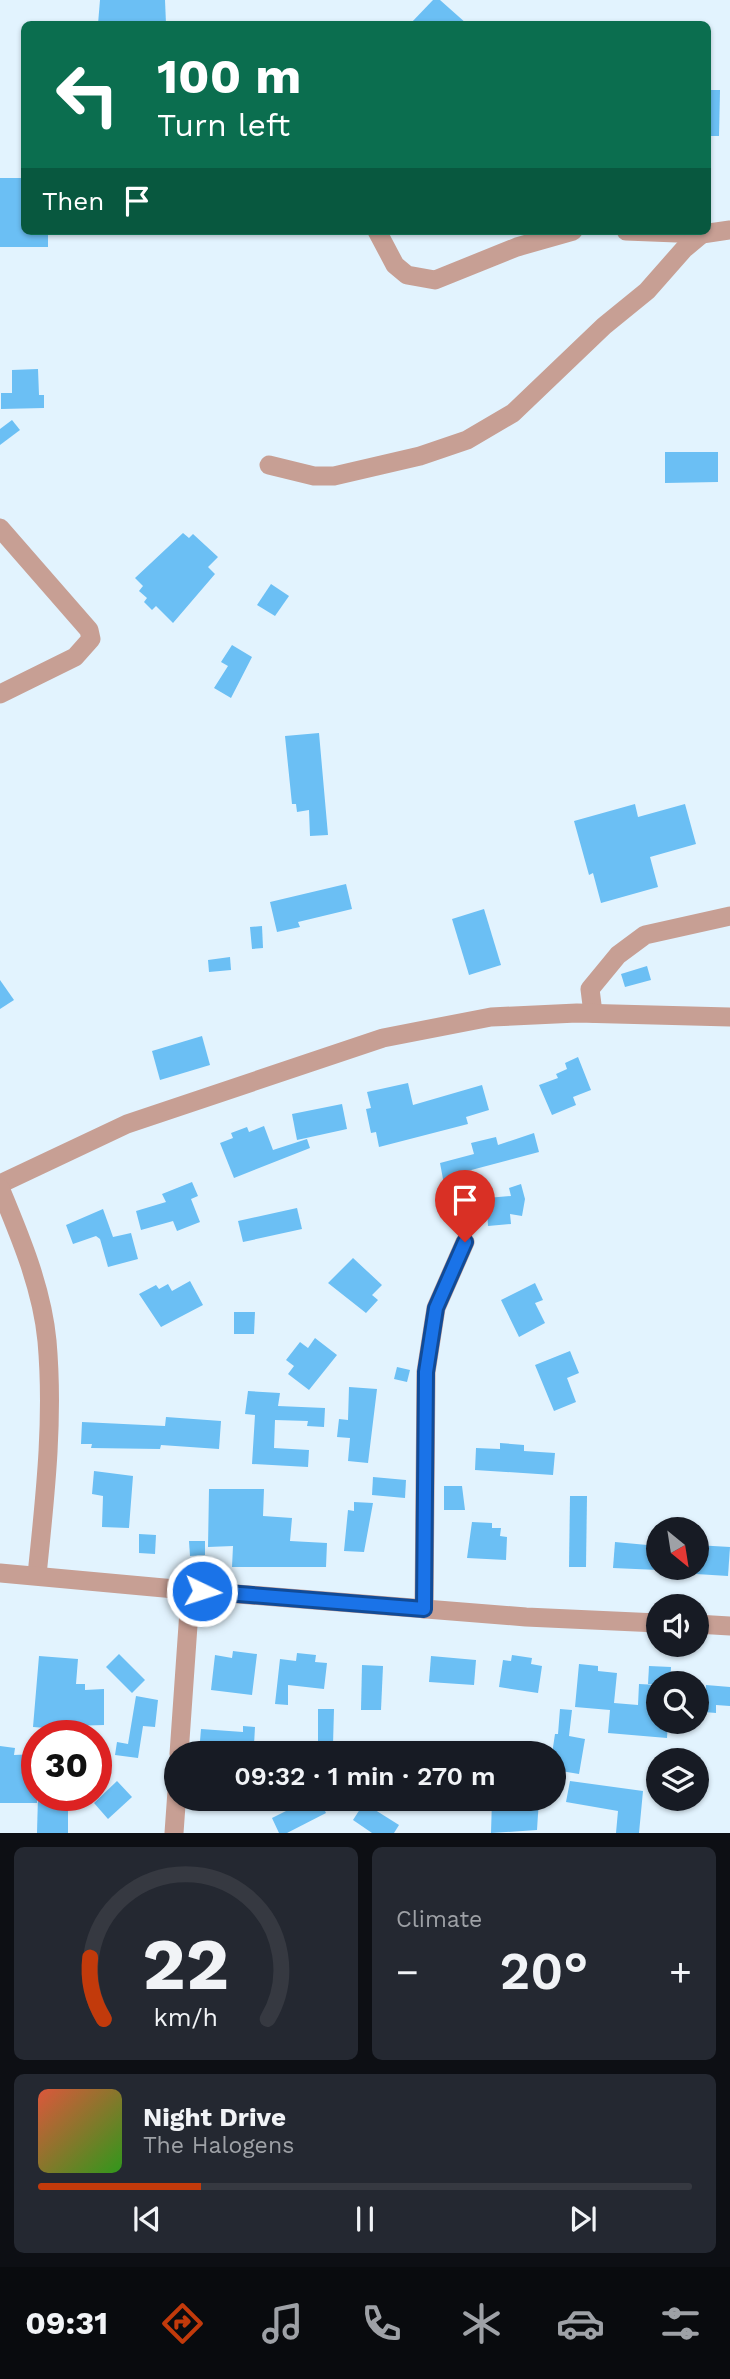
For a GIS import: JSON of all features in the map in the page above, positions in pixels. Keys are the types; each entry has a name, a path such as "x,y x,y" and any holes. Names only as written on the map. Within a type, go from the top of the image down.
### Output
{"street":[{"path":"711,233 730,230"},
{"path":"379,235 395,265 407,275 435,280 517,247 559,235"},
{"path":"269,465 314,476 334,475 420,456 467,440 513,413 604,326 647,291 684,249 701,235"},
{"path":"0,528 89,630 91,639 75,657 22,686 0,694"},
{"path":"593,1013 590,989 618,954 645,936 730,916"},
{"path":"37,1575 51,1442 47,1338 26,1250 0,1186 127,1125 383,1038 491,1017 593,1013 730,1017"},
{"path":"424,1609 426,1372 436,1308 465,1242"},
{"path":"0,1573 424,1609 646,1622"},
{"path":"175,1589 189,1611 180,1741"},
{"path":"709,1625 730,1626"},
{"path":"174,1833 176,1811"}],"building":[{"path":"100,0 165,0 166,21 98,21"},
{"path":"433,0 440,0 464,21 413,21"},
{"path":"711,90 720,90 719,136 711,136"},
{"path":"0,178 21,178 21,235 48,235 48,247 0,247"},
{"path":"38,369 39,395 44,395 44,408 1,409 1,393 12,393 12,370"},
{"path":"12,420 20,430 0,445 0,429"},
{"path":"665,452 718,452 718,482 665,483"},
{"path":"183,533 189,538 193,534 218,557 208,567 215,574 173,623 156,606 152,610 144,602 147,598 139,591 143,586 135,578"},
{"path":"271,584 289,596 275,616 257,605"},
{"path":"232,645 252,657 231,698 214,688 228,666 221,662"},
{"path":"319,733 328,835 310,836 309,810 297,812 296,804 292,804 285,736"},
{"path":"635,804 638,817 685,804 696,844 650,857 658,887 601,903 593,873 589,875 574,821"},
{"path":"346,884 352,909 298,922 300,927 277,932 270,902"},
{"path":"484,909 501,965 469,975 452,919"},
{"path":"262,926 263,948 252,949 250,927"},
{"path":"230,957 231,970 209,972 208,960"},
{"path":"647,966 651,980 625,987 621,974"},
{"path":"0,980 14,1000 0,1009"},
{"path":"202,1036 210,1065 160,1080 152,1051"},
{"path":"578,1057 591,1090 573,1097 576,1105 552,1115 539,1085 558,1078 556,1074 567,1069 565,1063"},
{"path":"408,1083 413,1105 482,1085 489,1110 466,1117 468,1124 379,1147 376,1132 371,1133 366,1109 371,1108 367,1092"},
{"path":"342,1104 347,1129 297,1140 292,1114"},
{"path":"264,1126 273,1150 307,1139 310,1148 234,1178 220,1143 233,1138 231,1133 247,1127 249,1132"},
{"path":"534,1133 539,1152 460,1173 464,1191 446,1195 440,1163 474,1154 471,1143 496,1137 498,1145"},
{"path":"192,1182 198,1196 191,1199 200,1222 177,1231 173,1221 141,1230 136,1211 166,1202 162,1194"},
{"path":"521,1184 525,1199 522,1216 510,1214 511,1224 488,1226 487,1210 475,1210 475,1199 511,1196 509,1188"},
{"path":"297,1208 302,1229 243,1242 238,1221"},
{"path":"103,1209 113,1237 131,1233 138,1259 108,1267 100,1239 96,1236 73,1244 66,1225"},
{"path":"353,1258 382,1285 372,1295 378,1300 366,1313 328,1283"},
{"path":"190,1281 203,1305 161,1327 139,1294 156,1285 159,1289 168,1284 172,1291"},
{"path":"535,1283 543,1300 535,1303 545,1323 519,1337 501,1300"},
{"path":"234,1312 255,1312 254,1334 234,1334"},
{"path":"315,1338 337,1355 309,1390 288,1374 294,1366 286,1360 300,1342 308,1348"},
{"path":"570,1351 579,1373 567,1378 576,1402 554,1411 535,1365"},
{"path":"397,1367 410,1370 407,1382 394,1379"},
{"path":"349,1387 377,1389 368,1463 348,1461 350,1438 337,1437 339,1419 348,1420"},
{"path":"248,1391 280,1393 278,1406 325,1408 324,1427 307,1426 308,1421 275,1420 274,1448 309,1450 308,1467 252,1464 255,1415 245,1414"},
{"path":"166,1417 221,1421 219,1449 161,1445 160,1449 91,1448 92,1444 81,1444 82,1422 165,1426"},
{"path":"500,1443 524,1445 524,1451 555,1453 553,1475 475,1470 476,1448 500,1449"},
{"path":"94,1471 133,1476 129,1528 102,1527 103,1496 92,1494"},
{"path":"373,1477 406,1480 405,1498 372,1495"},
{"path":"444,1486 462,1486 465,1510 444,1510"},
{"path":"209,1489 264,1489 263,1516 292,1518 290,1541 327,1543 326,1567 232,1567 233,1546 208,1547"},
{"path":"570,1496 587,1496 586,1567 569,1567"},
{"path":"354,1502 373,1503 364,1552 344,1551 348,1510 354,1511"},
{"path":"472,1522 492,1523 492,1528 501,1528 500,1536 507,1537 506,1560 467,1558"},
{"path":"139,1534 156,1535 155,1554 139,1553"},
{"path":"189,1541 205,1541 205,1555 190,1556"},
{"path":"615,1542 646,1545 646,1569 613,1568"},
{"path":"709,1546 730,1547 728,1576 709,1575"},
{"path":"233,1651 257,1654 252,1695 211,1690 215,1655 232,1658"},
{"path":"297,1653 316,1655 315,1662 327,1663 324,1689 288,1685 288,1705 275,1704 280,1659 296,1661"},
{"path":"119,1654 145,1680 132,1693 106,1667"},
{"path":"512,1655 532,1658 531,1664 542,1666 538,1693 499,1687 503,1660 511,1661"},
{"path":"39,1656 78,1659 76,1684 85,1684 85,1690 104,1689 104,1720 34,1720"},
{"path":"431,1656 476,1660 474,1685 429,1682"},
{"path":"579,1664 598,1666 598,1671 617,1673 614,1703 638,1705 639,1684 646,1684 646,1734 667,1734 667,1738 608,1733 610,1710 575,1707"},
{"path":"362,1665 383,1666 381,1710 361,1710"},
{"path":"649,1666 671,1667 671,1671 649,1671"},
{"path":"709,1685 730,1687 730,1706 716,1705 716,1713 709,1712"},
{"path":"136,1696 158,1700 155,1727 143,1726 138,1758 115,1755 117,1742 128,1744"},
{"path":"318,1709 334,1709 333,1741 318,1741"},
{"path":"560,1709 572,1710 569,1736 585,1739 579,1774 566,1772 566,1741 554,1741 555,1734 558,1734"},
{"path":"243,1726 255,1727 254,1741 200,1741 201,1729 243,1732"},
{"path":"0,1746 15,1748 14,1755 21,1755 21,1803 0,1803"},
{"path":"117,1781 132,1797 108,1819 101,1811 112,1811 112,1786"},
{"path":"570,1781 643,1791 639,1833 616,1833 618,1811 566,1802"},
{"path":"38,1811 68,1811 68,1833 37,1833"},
{"path":"286,1811 326,1813 287,1833 279,1833 272,1818"},
{"path":"359,1811 377,1811 399,1825 394,1833 372,1833 353,1820"},
{"path":"492,1811 538,1811 537,1830 491,1833"}],"route":[{"path":"202,1591 424,1609 426,1372 436,1308 465,1242"}]}
